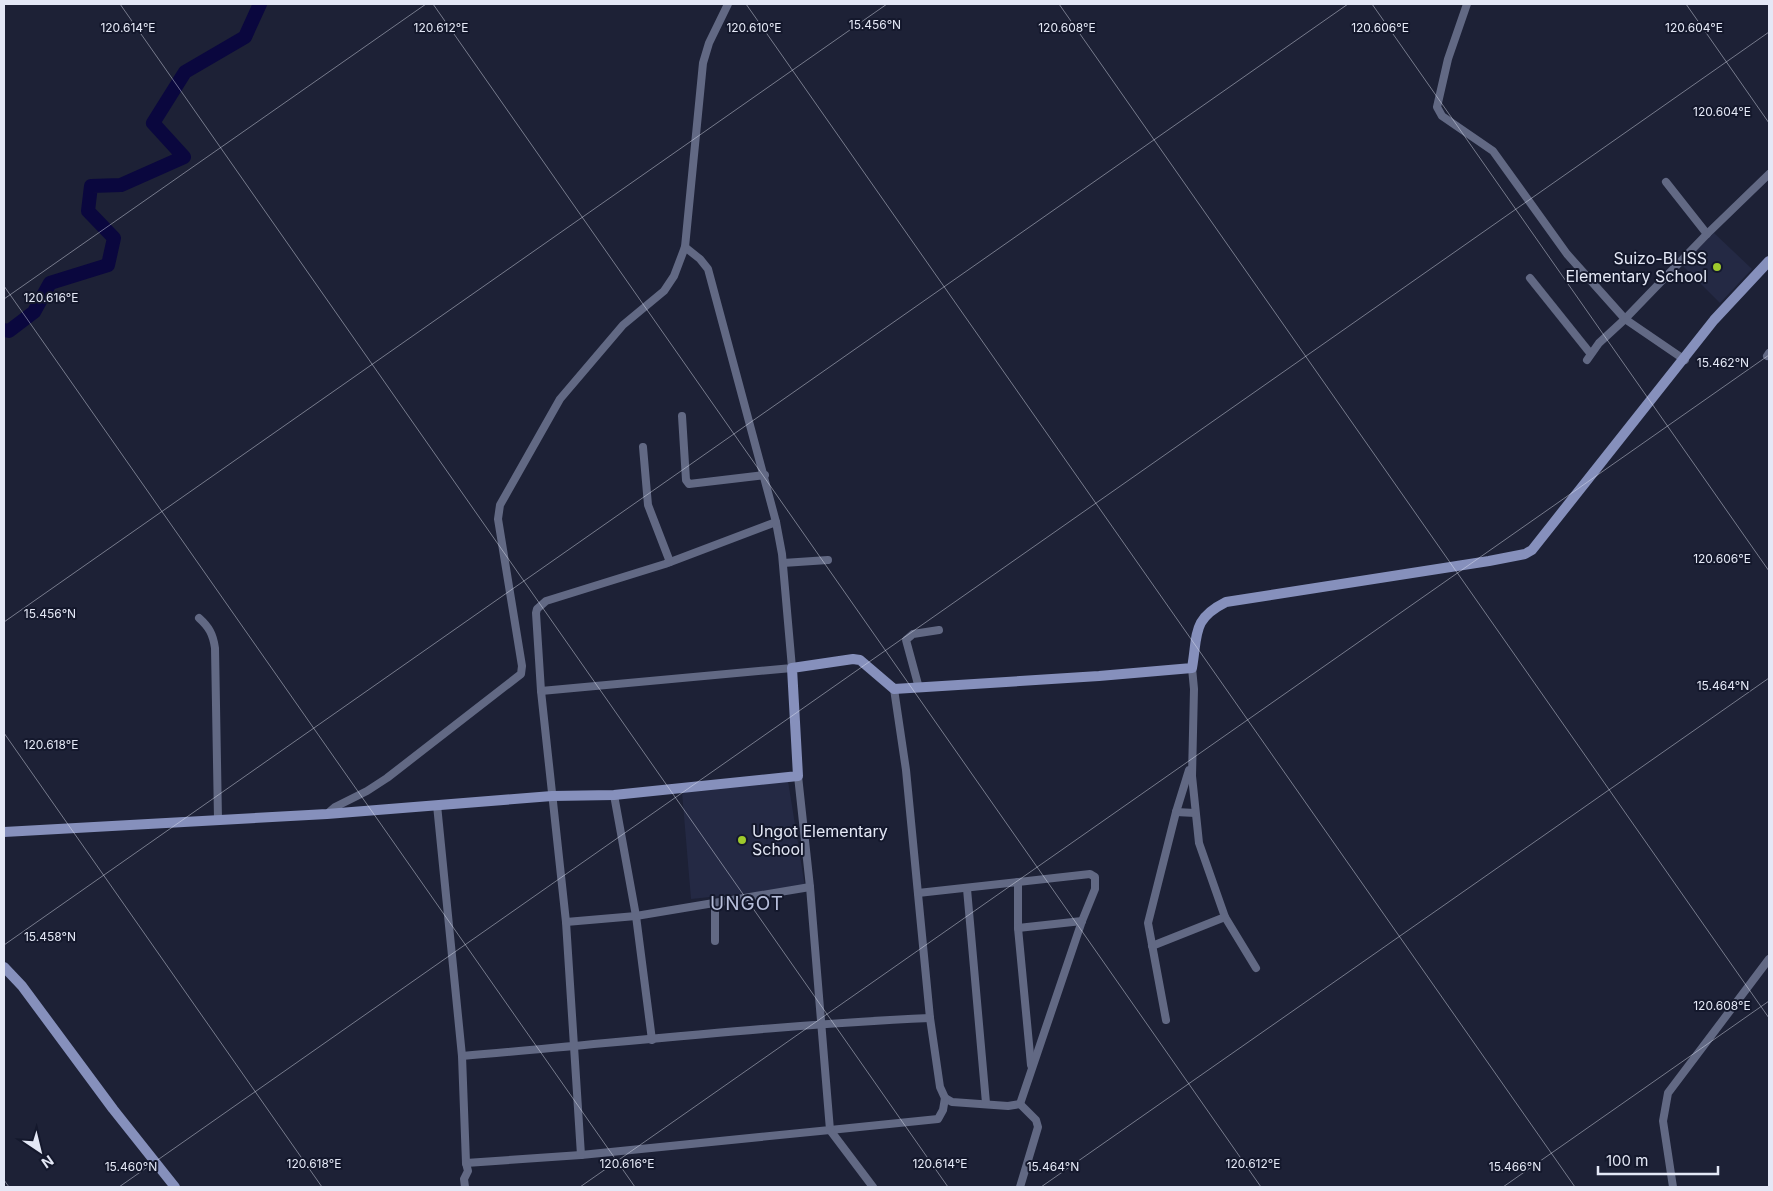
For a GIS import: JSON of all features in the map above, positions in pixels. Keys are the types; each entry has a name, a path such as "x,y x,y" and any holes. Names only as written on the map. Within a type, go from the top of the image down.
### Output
{"street":[{"path":"328,814 335,807 367,792 387,778 521,674 522,666 498,519 500,505 560,399 623,325 667,287 674,276 685,247 703,63 709,43 728,4"},
{"path":"1467,4 1436,103 1438,110 1442,116 1493,152 1567,254 1625,319 1685,360"},
{"path":"1530,278 1589,357 1707,234 1769,174"},
{"path":"1666,182 1707,234"},
{"path":"685,247 700,258 708,270 765,474 776,522 783,563 792,668 798,776 810,886 830,1130 873,1187"},
{"path":"1256,968 1225,917 1199,843 1192,761 1194,689 1192,668 1200,622 1209,610 1226,602 1526,554 1532,550 1725,308 1769,261"},
{"path":"682,416 686,480 689,484 765,474"},
{"path":"643,447 648,505 670,562"},
{"path":"581,1155 572,1046 566,922 535,619 538,609 546,601 670,562 776,522"},
{"path":"783,563 828,560"},
{"path":"199,618 209,627 215,648 218,819"},
{"path":"919,688 906,640 913,634 939,630"},
{"path":"466,1163 581,1155 938,1119 943,1110 945,1098 940,1087 930,1018 906,770 894,689 860,660 541,691"},
{"path":"894,689 1192,668"},
{"path":"1166,1020 1152,946 1150,916 1176,812 1192,761"},
{"path":"4,832 328,814 552,796 614,795 798,776"},
{"path":"614,795 636,916 652,1040"},
{"path":"437,805 462,1056 466,1163 468,1171 464,1179 465,1187"},
{"path":"1176,812 1195,813"},
{"path":"918,894 1090,874 1095,877 1097,882 1020,1104"},
{"path":"1018,882 1018,928 1032,1069"},
{"path":"566,922 636,916 810,886"},
{"path":"967,889 986,1103"},
{"path":"715,903 715,941"},
{"path":"1152,946 1225,917"},
{"path":"1018,928 1082,921"},
{"path":"1673,1187 1663,1121 1668,1093 1769,959"},
{"path":"4,967 22,986 113,1109 175,1187"},
{"path":"462,1056 821,1023 930,1018"},
{"path":"945,1098 952,1102 1008,1106 1020,1104"},
{"path":"1020,1104 1036,1120 1038,1127 1020,1187"}],"shaded area":[{"name":"Suizo-BLISS Elementary School","path":"1714,233 1752,269 1720,303 1682,265"},
{"name":"Ungot Elementary School","path":"788,781 805,887 691,899 682,792"}],"waterway":[{"path":"4,330 9,331 34,312 50,283 108,265 114,238 88,211 91,186 121,185 184,157 153,123 185,72 245,37 260,4"}],"place":[{"name":"Suizo-BLISS Elementary School","path":"1717,267"},
{"name":"Ungot Elementary School","path":"742,840"}],"district":[{"name":"UNGOT","path":"747,903"}]}
